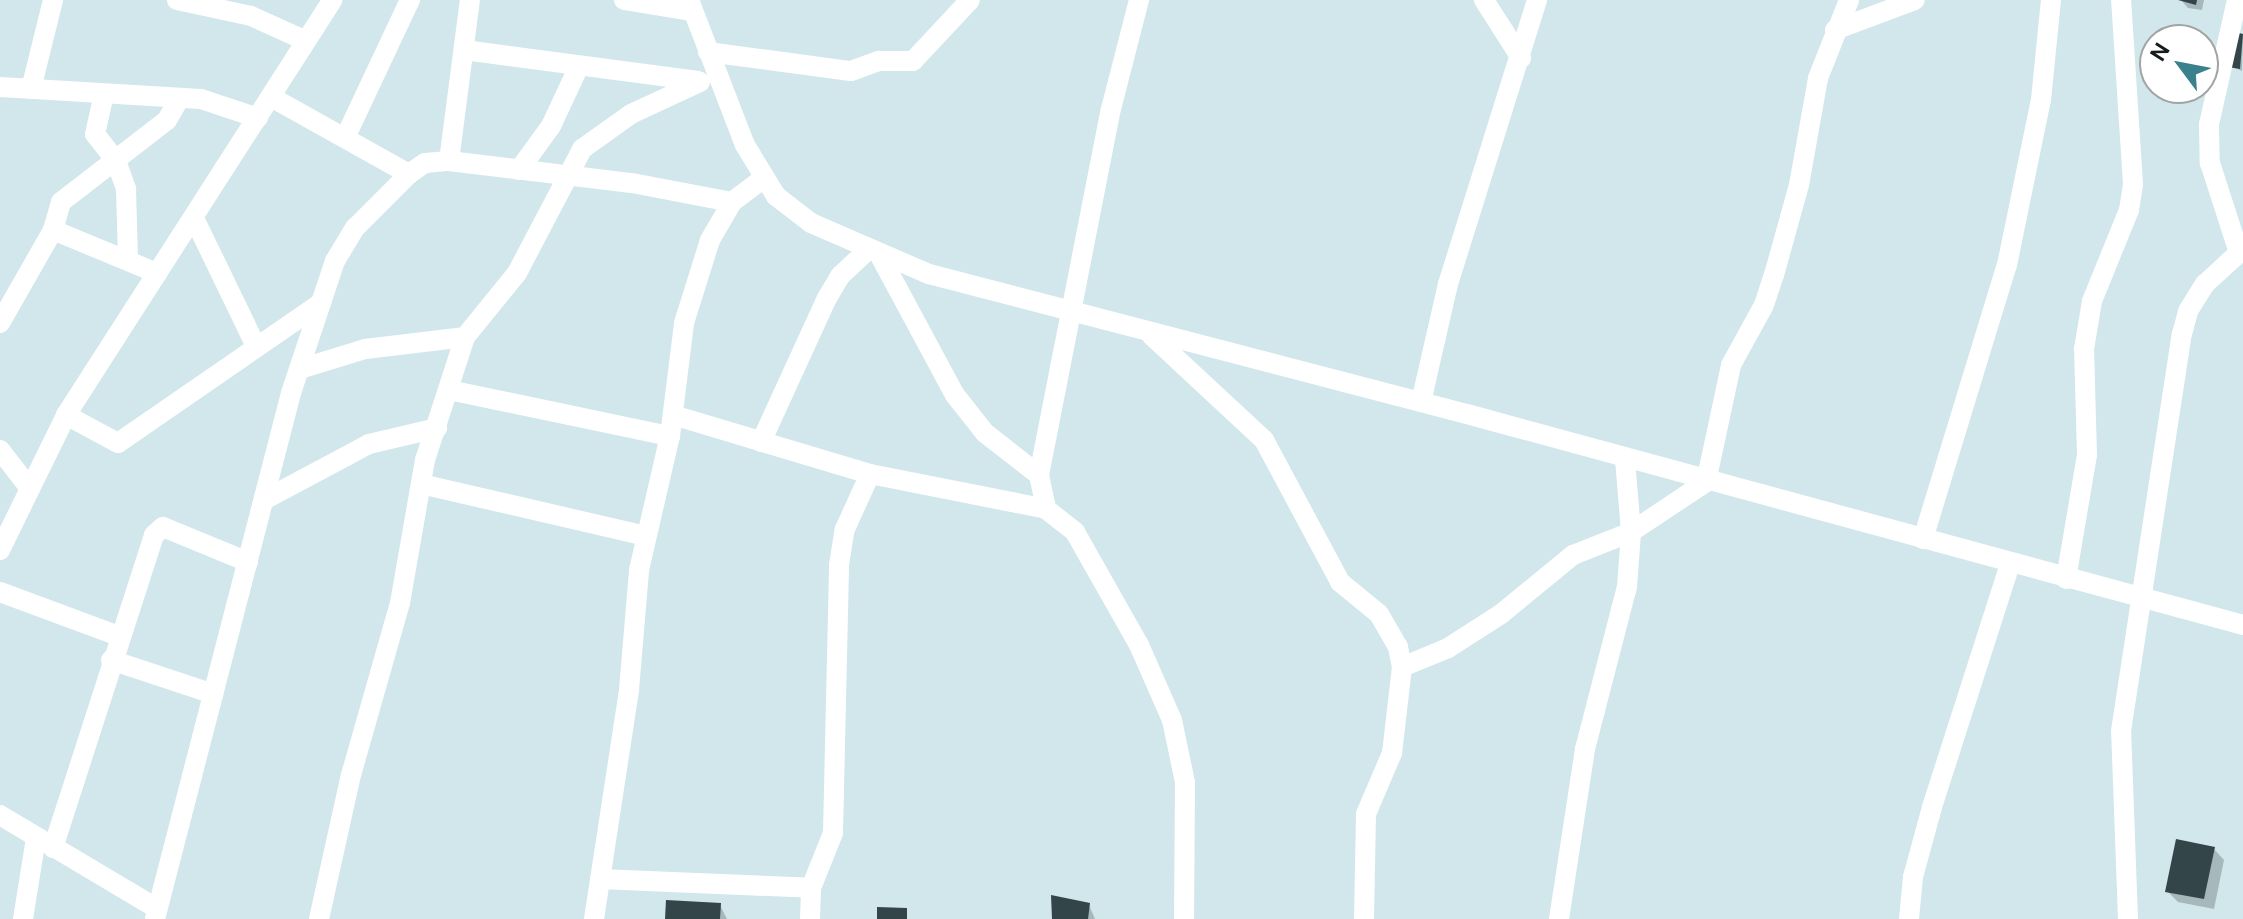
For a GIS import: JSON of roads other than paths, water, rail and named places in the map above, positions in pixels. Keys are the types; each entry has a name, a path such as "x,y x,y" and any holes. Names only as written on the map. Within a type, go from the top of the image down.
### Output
{"street":[{"path":"31,89 53,0"},
{"path":"177,0 255,8 304,40"},
{"path":"0,550 28,486 66,415 332,0"},
{"path":"345,138 410,0"},
{"path":"624,0 690,5 708,52 710,83 763,179 811,223 929,274 1421,402 1706,482 2243,625"},
{"path":"708,52 851,71 879,61 913,61 970,0"},
{"path":"1046,509 1039,475 1068,312 1139,0"},
{"path":"1484,0 1521,58"},
{"path":"1421,402 1448,284 1537,0"},
{"path":"1402,667 1448,648 1501,614 1573,555 1631,532 1706,482 1731,365 1764,305 1774,275 1799,185 1818,78 1849,0"},
{"path":"1835,30 1915,0"},
{"path":"1923,539 2007,265 2041,100 2051,0"},
{"path":"2066,579 2087,455 2084,349 2089,317 2129,210 2133,184 2121,0"},
{"path":"2128,919 2121,731 2188,311 2205,284 2241,251 2210,163 2209,124 2237,0"},
{"path":"449,161 464,50 467,1"},
{"path":"464,50 710,83"},
{"path":"519,170 551,126 579,66"},
{"path":"319,919 351,775 400,603 421,484 465,337 517,273 543,232 565,175 582,149 600,135 710,83"},
{"path":"0,87 201,99 258,118"},
{"path":"104,94 95,134 116,161 129,205 128,261"},
{"path":"271,97 409,174"},
{"path":"0,323 53,230 61,202 167,120 179,99"},
{"path":"0,815 156,913 264,500 321,303 345,242 409,174 425,163 449,161 565,175 732,202"},
{"path":"594,919 646,536 670,436 684,323 696,278 732,202 763,179"},
{"path":"194,218 256,346"},
{"path":"53,230 157,273"},
{"path":"761,442 840,276 874,251"},
{"path":"874,251 955,395 985,433 1039,475"},
{"path":"66,415 118,443 321,303"},
{"path":"1148,332 1264,440 1340,582 1379,614 1398,647 1402,667 1392,753 1366,814 1364,919"},
{"path":"300,369 365,349 465,337"},
{"path":"449,390 670,436"},
{"path":"673,415 870,474 1046,509 1075,532 1113,591 1172,720 1185,782 1184,919"},
{"path":"264,500 369,444 437,428"},
{"path":"0,450 28,486"},
{"path":"1559,919 1585,749 1627,587 1631,532 1625,459"},
{"path":"810,919 811,888 833,833 839,565 845,529 870,474"},
{"path":"421,484 646,536"},
{"path":"23,919 44,843 159,528 248,562"},
{"path":"1909,919 1913,877 1932,807 2010,564"},
{"path":"0,592 119,636"},
{"path":"111,660 213,694"},
{"path":"600,879 811,888"}]}
